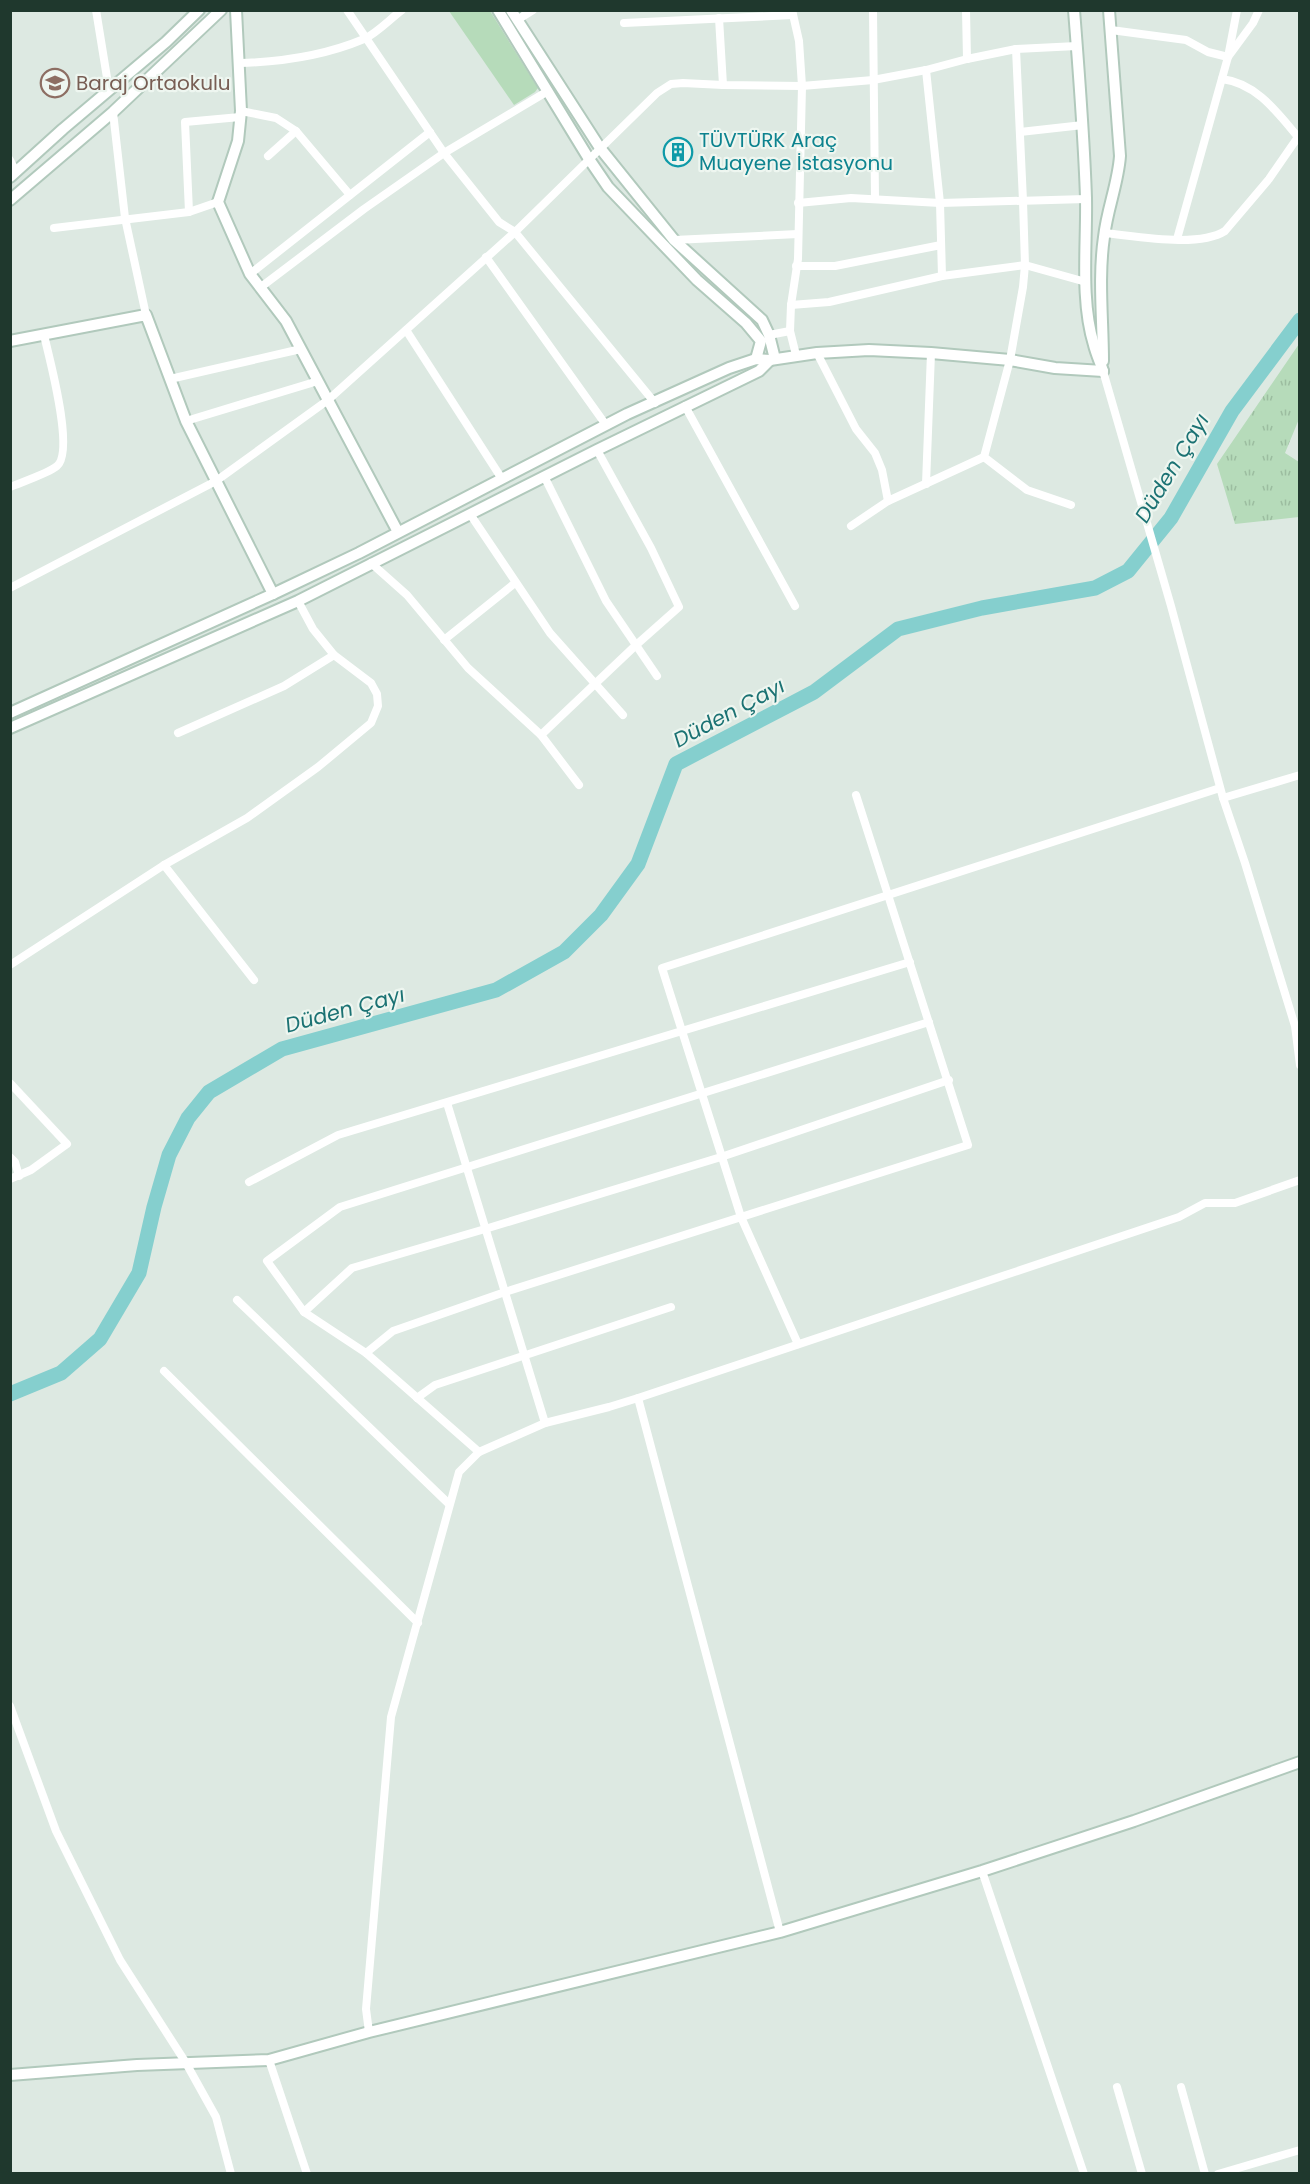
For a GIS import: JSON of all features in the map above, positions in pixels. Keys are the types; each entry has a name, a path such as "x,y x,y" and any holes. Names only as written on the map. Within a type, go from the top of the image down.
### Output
{"main road":[{"path":"13,175 166,42 199,10"},
{"path":"10,200 113,112 221,10"},
{"path":"236,10 241,114 238,141 218,202 250,274 286,321 398,532"},
{"path":"498,10 608,187 697,280 765,338"},
{"path":"1074,10 1083,125 1086,282 1093,344 1103,370"},
{"path":"1103,370 1100,280 1104,233 1118,176 1120,156 1109,10"},
{"path":"514,15 600,148 641,200 674,240 762,320 765,338 773,358"},
{"path":"10,341 146,315 186,421 273,594"},
{"path":"756,359 765,338"},
{"path":"10,713 273,594 606,425 729,368 756,359 869,350 931,352 1010,360 1055,368 1103,370"},
{"path":"10,728 298,601 544,476 759,371 773,358"},
{"path":"461,500 470,514"},
{"path":"10,2075 186,2063 269,2060 369,2032 780,1932 981,1871 1134,1821 1299,1762"}],"street":[{"path":"96,10 109,90"},
{"path":"346,10 444,153 499,222 515,232 655,403"},
{"path":"239,63 264,63 325,52 366,38 402,10"},
{"path":"514,15 533,10"},
{"path":"873,10 875,199"},
{"path":"966,10 967,59"},
{"path":"1177,239 1228,57 1237,10"},
{"path":"1228,57 1253,23 1259,10"},
{"path":"624,23 792,13 801,56 802,86 798,234 790,331 796,355"},
{"path":"719,18 723,85"},
{"path":"1111,30 1186,40 1208,52 1228,57"},
{"path":"10,588 216,481 328,400 515,232 657,93 671,84 802,86 873,80 1016,49 1077,46"},
{"path":"984,457 1010,360 1025,265 1016,49"},
{"path":"926,70 940,203 942,276"},
{"path":"1104,233 1177,239 1206,239 1217,236 1225,231 1269,179 1299,137 1270,104 1242,85 1222,79"},
{"path":"261,287 364,209 444,153 548,91"},
{"path":"113,112 125,218 146,315"},
{"path":"189,212 185,122 241,114 276,118 296,131 350,195"},
{"path":"1020,132 1083,125"},
{"path":"268,156 296,131"},
{"path":"250,274 430,132"},
{"path":"10,159 13,175"},
{"path":"798,203 851,198 940,203 1086,199"},
{"path":"632,213 641,200"},
{"path":"54,228 189,212 218,202"},
{"path":"674,240 798,234"},
{"path":"796,266 836,266 941,245"},
{"path":"486,257 606,425"},
{"path":"791,305 839,301 942,276 1025,265 1086,282"},
{"path":"406,330 502,479"},
{"path":"765,338 790,331"},
{"path":"10,487 58,466 64,455 61,415 44,335"},
{"path":"170,379 301,348"},
{"path":"926,484 931,352"},
{"path":"817,353 856,429 875,453 882,470 888,501"},
{"path":"1103,370 1220,788 1295,1026 1299,1065"},
{"path":"186,421 318,381"},
{"path":"685,406 795,606"},
{"path":"541,735 679,607 651,548 597,450"},
{"path":"851,526 888,501 984,457"},
{"path":"984,457 1027,490 1071,505"},
{"path":"544,476 606,601 657,676"},
{"path":"470,514 550,633 623,715"},
{"path":"371,563 407,595 468,668 541,735 579,784"},
{"path":"444,639 515,583"},
{"path":"10,965 164,865 247,818 318,767 370,723 378,706 377,694 371,683 334,655 313,629 298,601"},
{"path":"178,733 284,686 334,655"},
{"path":"1223,798 1299,775"},
{"path":"798,1344 741,1217 662,968 1220,788"},
{"path":"366,1353 393,1331 504,1292 968,1145 856,795"},
{"path":"164,865 254,980"},
{"path":"249,1182 338,1135 910,962"},
{"path":"478,1452 366,1353 304,1312 267,1261 340,1207 929,1022"},
{"path":"304,1312 352,1268 721,1157 948,1080"},
{"path":"10,1083 67,1144 31,1170 10,1179"},
{"path":"447,1103 545,1423"},
{"path":"10,1157 15,1162 19,1176"},
{"path":"369,2032 366,2009 391,1717 459,1472 478,1452 545,1423 638,1398 1179,1217 1205,1203 1235,1203 1299,1180"},
{"path":"237,1300 449,1504"},
{"path":"417,1398 435,1385 671,1307"},
{"path":"165,1371 418,1623"},
{"path":"638,1398 780,1932"},
{"path":"10,1706 56,1831 120,1960 186,2063 216,2117 231,2174"},
{"path":"981,1871 1084,2174"},
{"path":"269,2060 307,2174"},
{"path":"1181,2086 1205,2174"},
{"path":"1117,2087 1142,2174"},
{"path":"1218,2174 1299,2150"}],"green space":[{"path":"449,11 490,11 538,88 535,92 514,105"},
{"path":"1299,344 1299,419 1285,453 1299,462 1299,517 1235,524 1217,464"}],"waterway":[{"name":"Düden Çayı","path":"10,1394 61,1373 100,1339 139,1273 169,1155 188,1118 209,1092 282,1049 496,990 564,952 601,915 638,864 676,764 814,692 898,629 982,608 1095,588 1128,571 1171,518 1232,411 1300,320"}],"place":[{"name":"Baraj Ortaokulu","path":"55,83"},
{"name":"TÜVTÜRK Araç Muayene İstasyonu","path":"678,152"}]}
